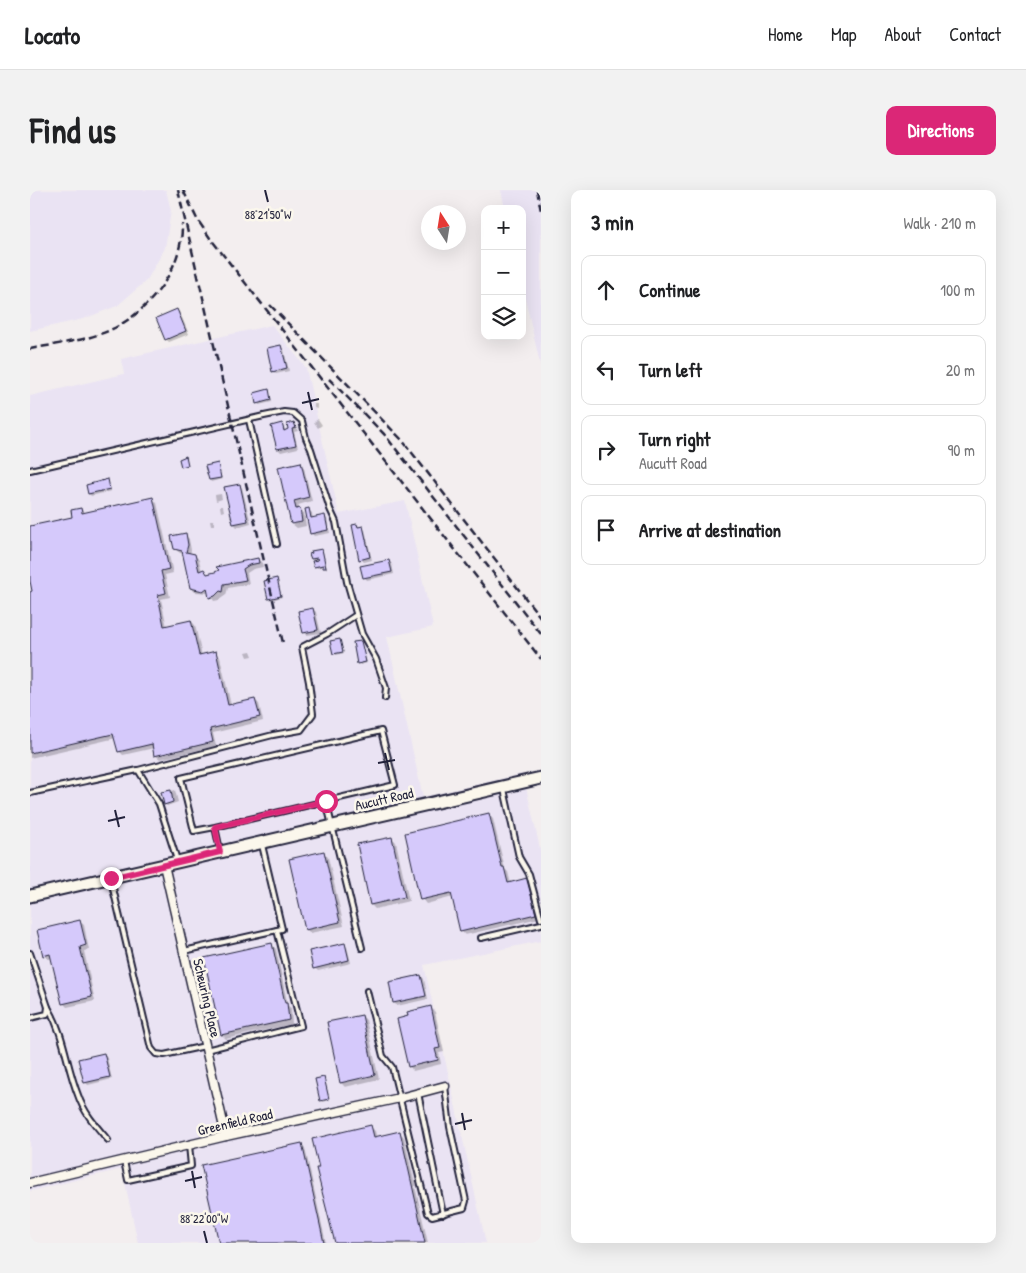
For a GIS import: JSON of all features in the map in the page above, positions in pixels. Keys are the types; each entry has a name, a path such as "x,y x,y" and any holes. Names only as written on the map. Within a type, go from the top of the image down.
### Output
{"street":[{"name":"Aucutt Road","path":"30,896 541,778"},
{"name":"Scheuring Place","path":"164,865 226,1136"},
{"name":"Greenfield Road","path":"30,1183 445,1086"}],"lane":[{"path":"30,470 284,412 293,414 302,421 327,501 336,522 356,615 362,634 376,659 386,688 385,698"},
{"path":"249,420 277,544"},
{"path":"30,793 138,770 273,735 301,730 313,714 302,647 327,634 356,615"},
{"path":"381,731 395,785 215,827 194,831 181,778 381,731"},
{"path":"138,770 159,804 178,862"},
{"path":"503,786 519,857 529,874 541,919"},
{"path":"326,801 362,948"},
{"path":"215,827 220,852"},
{"path":"184,951 282,930 262,842"},
{"path":"111,878 151,1048 156,1054 164,1055 206,1048 300,1026 278,930"},
{"path":"481,938 541,924"},
{"path":"30,953 48,1007 57,1023 78,1095 89,1119 108,1140"},
{"path":"367,990 383,1056 392,1067 428,1213 432,1216 464,1208 466,1201 450,1127 445,1086"},
{"path":"30,1018 47,1014 48,1007"},
{"path":"418,1093 443,1214"},
{"path":"124,1161 128,1180 191,1166 189,1145"}],"shaded area":[{"path":"30,190 166,190 171,211 165,248 147,280 117,306 83,319 30,331"},
{"path":"501,190 541,190 541,368 526,302 526,205 504,205"},
{"path":"272,325 306,368 339,514 405,501 433,627 387,637 423,797 523,774 541,853 541,941 424,965 486,1243 138,1243 122,1169 30,1191 30,396 124,374 121,359"}],"building":[{"path":"177,309 186,331 165,340 156,318"},
{"path":"281,345 287,368 272,372 267,348"},
{"path":"269,389 271,400 256,404 254,393"},
{"path":"294,422 296,428 292,429 296,445 277,449 271,426 282,423 284,431 288,429 287,424"},
{"path":"186,456 188,465 181,467 179,459"},
{"path":"301,462 309,497 294,501 296,509 300,508 302,522 291,524 278,467"},
{"path":"218,463 221,478 209,480 205,466"},
{"path":"108,479 110,489 88,494 86,485"},
{"path":"240,484 248,521 233,524 224,487"},
{"path":"153,497 169,569 161,571 166,593 158,595 164,626 191,620 199,655 216,651 228,705 255,699 260,717 210,729 213,742 154,756 152,744 118,752 113,734 30,753 30,592 32,591 30,581 30,526 72,517 71,510 81,508 82,513"},
{"path":"309,508 311,518 325,515 328,530 310,534 305,509"},
{"path":"357,524 358,527 363,526 370,557 359,560 352,525"},
{"path":"186,533 188,545 186,552 195,554 199,571 204,569 207,574 219,570 216,567 258,558 259,563 249,565 243,569 246,580 224,584 223,592 220,591 215,596 209,598 207,588 203,591 190,588 182,551 174,549 171,536"},
{"path":"322,549 326,568 323,568 323,565 314,567 312,561 318,560 317,558 311,559 309,554 312,553 311,551"},
{"path":"389,560 392,572 363,578 360,566"},
{"path":"277,578 281,596 268,599 264,581"},
{"path":"313,608 318,630 303,633 298,611"},
{"path":"340,639 343,652 333,654 330,641"},
{"path":"361,641 366,662 357,664 353,642"},
{"path":"171,790 173,802 164,805 161,792"},
{"path":"489,813 502,867 504,867 508,883 527,878 536,914 460,932 451,893 420,900 405,833"},
{"path":"392,837 405,897 370,905 357,844"},
{"path":"324,851 340,922 305,930 289,859"},
{"path":"80,920 86,945 80,947 92,997 62,1004 50,954 43,956 37,930"},
{"path":"272,943 285,1003 287,1003 289,1020 221,1035 204,958"},
{"path":"345,943 349,960 313,969 309,951"},
{"path":"421,975 426,996 393,1003 389,982"},
{"path":"431,1006 440,1048 435,1049 438,1060 408,1067 397,1019 408,1016 407,1012"},
{"path":"362,1015 375,1075 340,1083 327,1022"},
{"path":"104,1053 110,1077 84,1083 78,1059"},
{"path":"324,1077 329,1099 320,1101 315,1079"},
{"path":"371,1125 374,1137 400,1131 425,1243 335,1243 316,1168 319,1168 312,1139"},
{"path":"302,1143 324,1243 219,1243 201,1165"}],"railway":[{"path":"178,190 283,643"},
{"path":"183,190 197,219 210,238 541,659"},
{"path":"537,190 541,211"},
{"path":"30,349 79,340 108,331 137,313 161,288 170,273 181,241 182,224"},
{"path":"270,305 402,440 541,618"},
{"path":"329,379 384,434 541,634"}],"route":[{"path":"111,878 220,852 215,827 326,801"}]}
